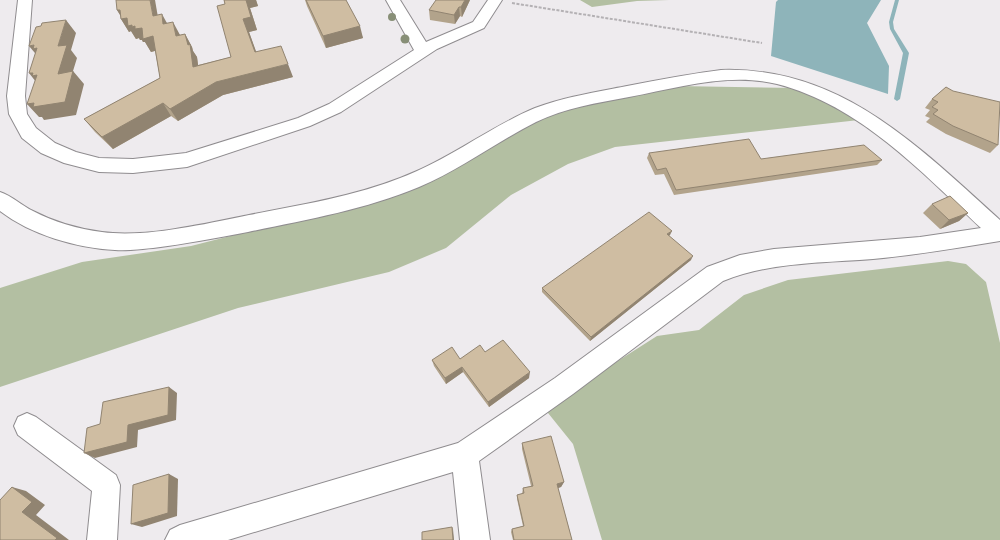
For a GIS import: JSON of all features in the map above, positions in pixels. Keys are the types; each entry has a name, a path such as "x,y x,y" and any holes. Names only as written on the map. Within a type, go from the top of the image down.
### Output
{"street":[{"path":"25,0 16,96 18,114 28,133 48,148 71,158 99,165 133,166 187,160 304,122 335,108 442,40 479,25 495,0"},
{"path":"393,0 423,51"},
{"path":"0,200 8,206 44,225 87,237 117,242 177,237 303,212 373,195 413,181 533,116 573,102 675,83 722,77 754,76 776,79 819,92 845,104 873,122 909,151 1000,233"},
{"path":"180,540 465,456 564,386 715,274 740,264 774,258 920,246 1000,233"},
{"path":"27,426 106,485 102,540"},
{"path":"465,456 475,540"}],"path":[{"path":"495,0 762,43"}],"green space":[{"path":"580,0 669,0 637,1 592,7"},
{"path":"677,86 798,88 868,119 615,147 568,164 511,195 446,248 389,272 238,308 0,387 0,288 82,262 191,246 376,199 511,126 595,100"},
{"path":"948,261 966,264 986,282 1000,343 1000,540 602,540 573,444 544,408 657,336 699,330 744,295 788,280"}],"water":[{"path":"778,0 881,0 867,23 889,66 888,94 771,56 776,2"}],"building":[{"path":"116,0 150,0 153,16 162,14 163,24 173,22 176,36 185,34 188,45 190,44 193,67 231,57 217,6 225,4 224,0 246,0 251,17 243,19 255,52 281,46 288,64 216,82 170,109 163,103 102,137 84,119 160,78 153,36 143,39 142,28 135,29 135,26 128,26 127,18 121,19 120,10 117,10"},
{"path":"306,0 346,0 360,26 323,36"},
{"path":"436,0 465,0 454,15 429,10"},
{"path":"66,20 58,46 67,45 58,74 73,71 65,102 33,107 34,103 27,104 37,75 32,76 33,73 29,73 37,48 33,49 34,45 29,46 36,27 41,26 42,23"},
{"path":"946,87 953,91 1000,102 998,145 953,126 933,114 938,110 932,107 938,102 932,99"},
{"path":"749,139 761,159 864,145 882,160 676,190 666,168 657,170 649,153"},
{"path":"950,196 968,213 949,220 932,204"},
{"path":"649,212 672,231 667,234 693,256 591,337 542,288"},
{"path":"503,340 530,372 488,402 462,367 445,378 432,360 452,347 460,359 480,345 485,352"},
{"path":"169,387 168,415 128,425 127,442 84,453 87,428 100,424 103,402"},
{"path":"551,436 564,482 557,484 572,540 514,540 512,529 524,526 517,495 524,493 523,488 533,486 522,443"},
{"path":"169,474 168,513 131,524 133,485"},
{"path":"12,487 32,502 22,512 57,538 55,540 0,540 0,500"},
{"path":"452,527 453,540 422,540 422,532"}],"waterway":[{"path":"897,0 891,22 892,29 906,53 897,99"}]}
